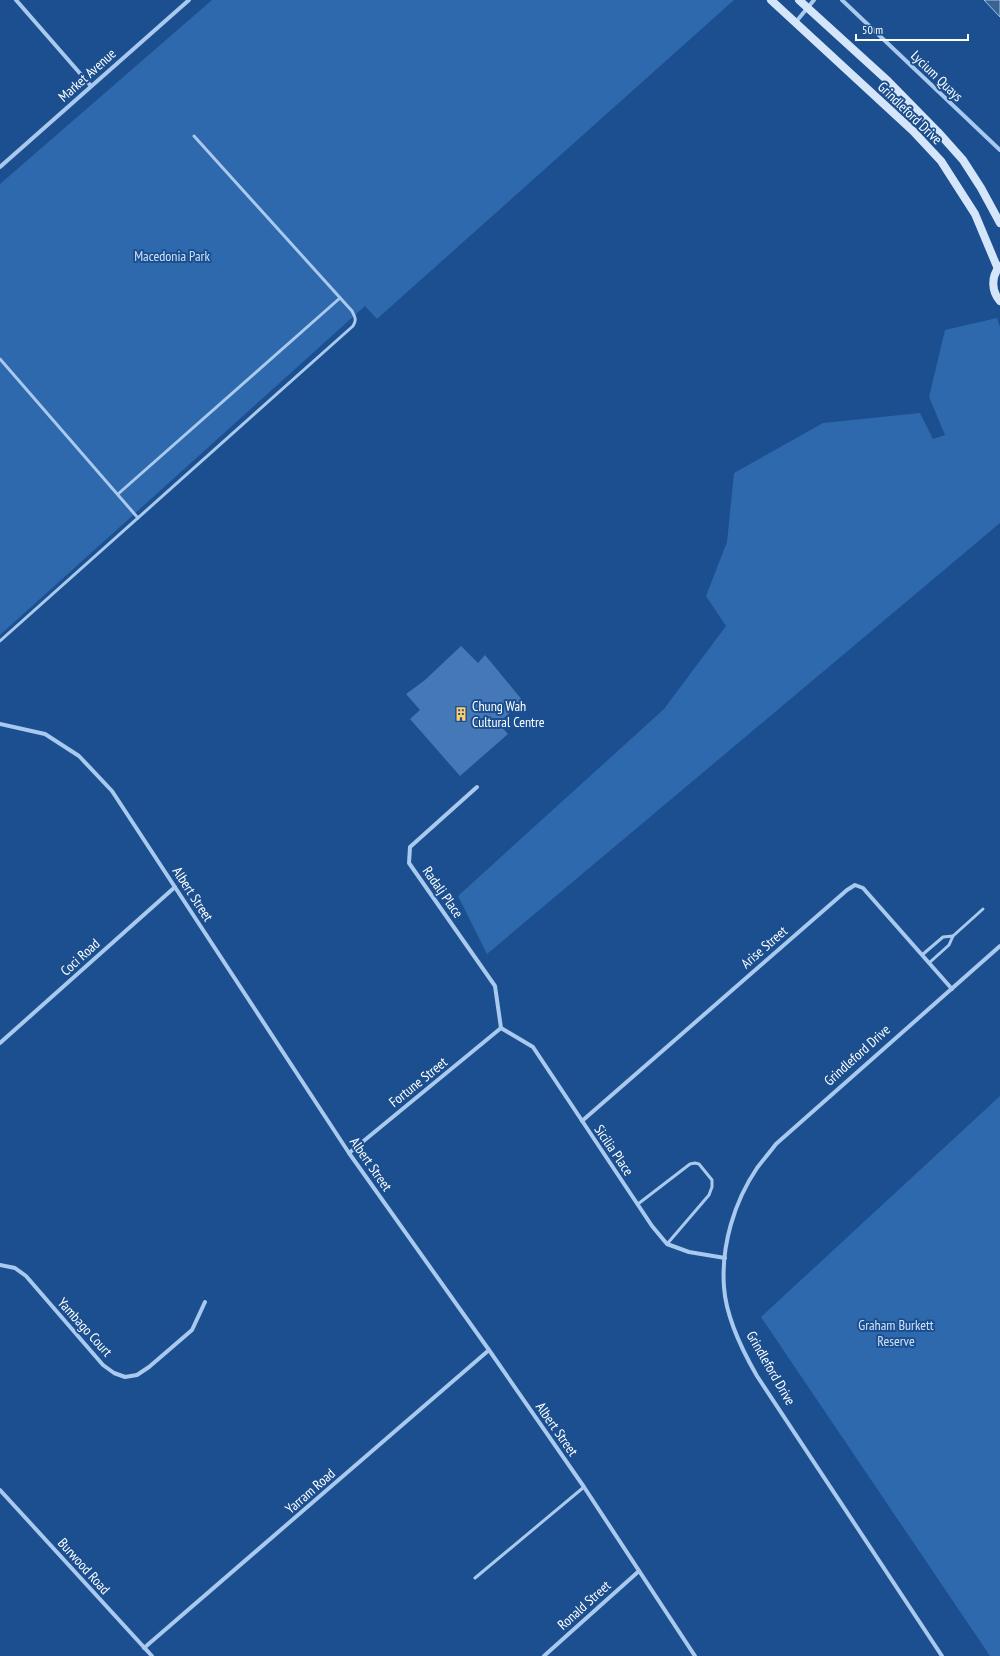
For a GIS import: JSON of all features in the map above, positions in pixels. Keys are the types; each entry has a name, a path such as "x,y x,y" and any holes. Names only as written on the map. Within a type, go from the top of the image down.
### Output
{"street":[{"path":"16,0 91,86"},
{"name":"Market Avenue","path":"0,167 188,0"},
{"name":"Grindleford Drive","path":"771,0 913,131 941,161 975,214 999,267 994,276 993,283 994,291 1000,301"},
{"name":"Grindleford Drive","path":"799,0 888,81 938,132 963,160 981,188 1000,223"},
{"path":"795,23 806,7 814,0"},
{"name":"Lycium Quays","path":"842,0 1000,150"},
{"name":"Albert Street","path":"0,724 45,734 79,756 112,791 348,1153 489,1350 584,1487 695,1656"},
{"name":"Radalj Place","path":"477,787 410,847 409,863 495,986 501,1028"},
{"name":"Arise Street","path":"582,1121 847,890 855,885 863,888 952,989"},
{"name":"Coci Road","path":"0,1043 175,887"},
{"name":"Grindleford Drive","path":"942,1656 757,1376 742,1350 731,1319 724,1288 725,1258 730,1227 741,1197 757,1168 776,1144 1000,946"},
{"name":"Sicilia Place","path":"501,1028 533,1047 652,1226 666,1244"},
{"name":"Fortune Street","path":"348,1153 501,1028"},
{"path":"666,1244 689,1252 725,1258"},
{"name":"Yambago Court","path":"0,1265 15,1268 26,1276 103,1365 114,1373 125,1377 137,1375 149,1368 192,1330 205,1302"},
{"name":"Yarram Road","path":"144,1648 489,1350"},
{"name":"Burwood Road","path":"0,1490 152,1656"},
{"name":"Ronald Street","path":"544,1656 639,1571"}],"lane":[{"path":"0,641 356,322 356,318 352,311 194,136"},
{"path":"118,494 340,298"},
{"path":"0,360 138,518"},
{"path":"929,963 949,945 953,936 983,909"},
{"path":"922,955 943,937 953,936"},
{"path":"638,1204 690,1164 699,1164 712,1180 712,1187 709,1195 666,1244"},
{"path":"475,1578 584,1487"}],"green space":[{"name":"Macedonia Park","path":"212,0 734,0 377,319 365,306 0,635 0,184"},
{"path":"997,318 1000,327 1000,523 487,954 458,896 664,709 726,626 706,596 727,542 734,473 823,423 920,413 933,439 945,435 929,397 945,330"},
{"name":"Graham Burkett Reserve","path":"1000,1096 1000,1656 990,1656 761,1317"}],"shaded area":[{"path":"984,0 1000,0 1000,17"}],"building":[{"name":"Chung Wah Cultural Centre","path":"461,646 478,663 485,655 523,701 498,723 508,734 460,776 410,719 420,710 406,694 425,680"}],"place":[{"name":"Chung Wah Cultural Centre","path":"461,714"}]}
